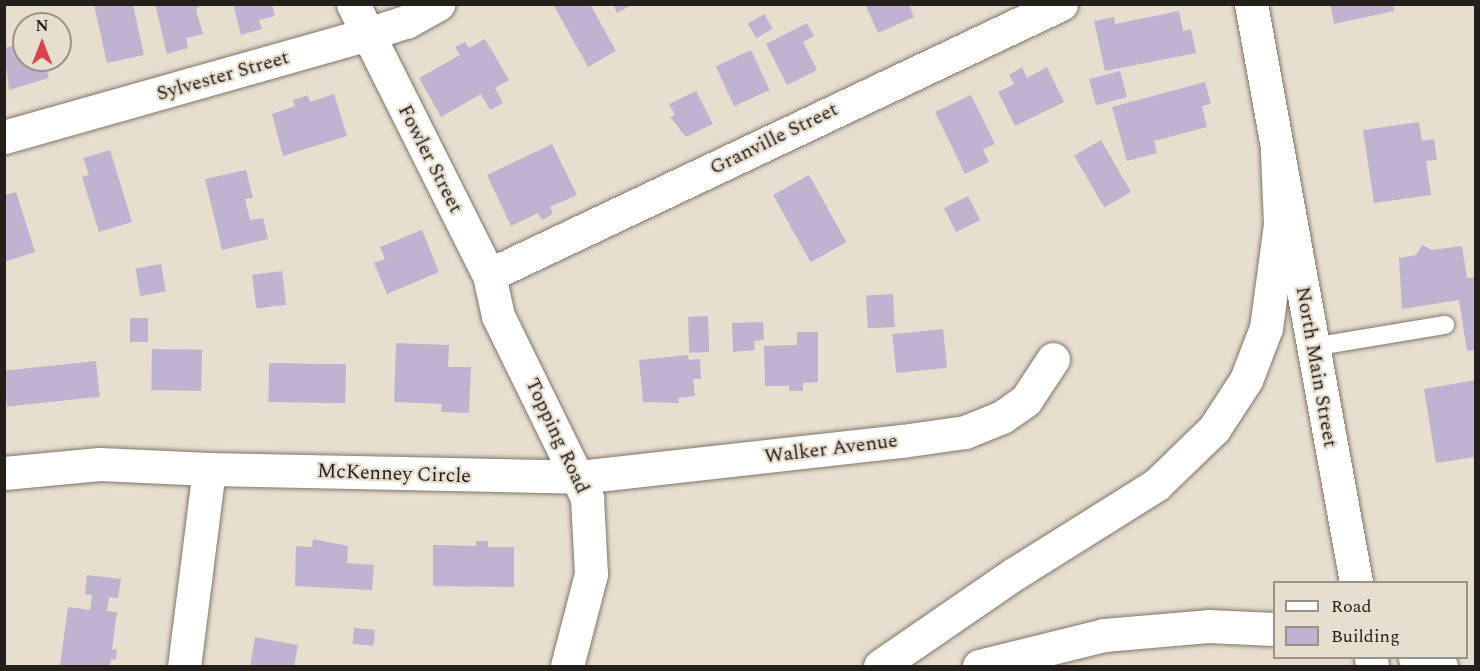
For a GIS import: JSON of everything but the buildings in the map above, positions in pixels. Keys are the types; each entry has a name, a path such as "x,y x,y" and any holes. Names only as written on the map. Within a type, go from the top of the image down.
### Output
{"main road":[{"name":"Fowler Street","path":"353,4 489,275 498,316"},
{"name":"Sylvester Street","path":"4,137 368,34 406,22 438,4"},
{"name":"Granville Street","path":"489,275 1061,4"},
{"path":"880,666 1156,485 1214,429 1246,381 1266,328 1280,224 1277,151 1251,4"},
{"name":"North Main Street","path":"1277,151 1354,573"},
{"name":"Topping Road","path":"498,316 579,477 590,517 592,560 582,619 567,666"},
{"name":"Walker Avenue","path":"579,477 965,432 1019,406 1053,359"},
{"name":"McKenney Circle","path":"4,473 100,464 209,469 579,477"},
{"path":"184,666 209,469"},
{"path":"979,666 1104,634 1208,626 1273,629"},
{"path":"1421,659 1441,666"}],"lane":[{"path":"1313,347 1445,325"}]}
